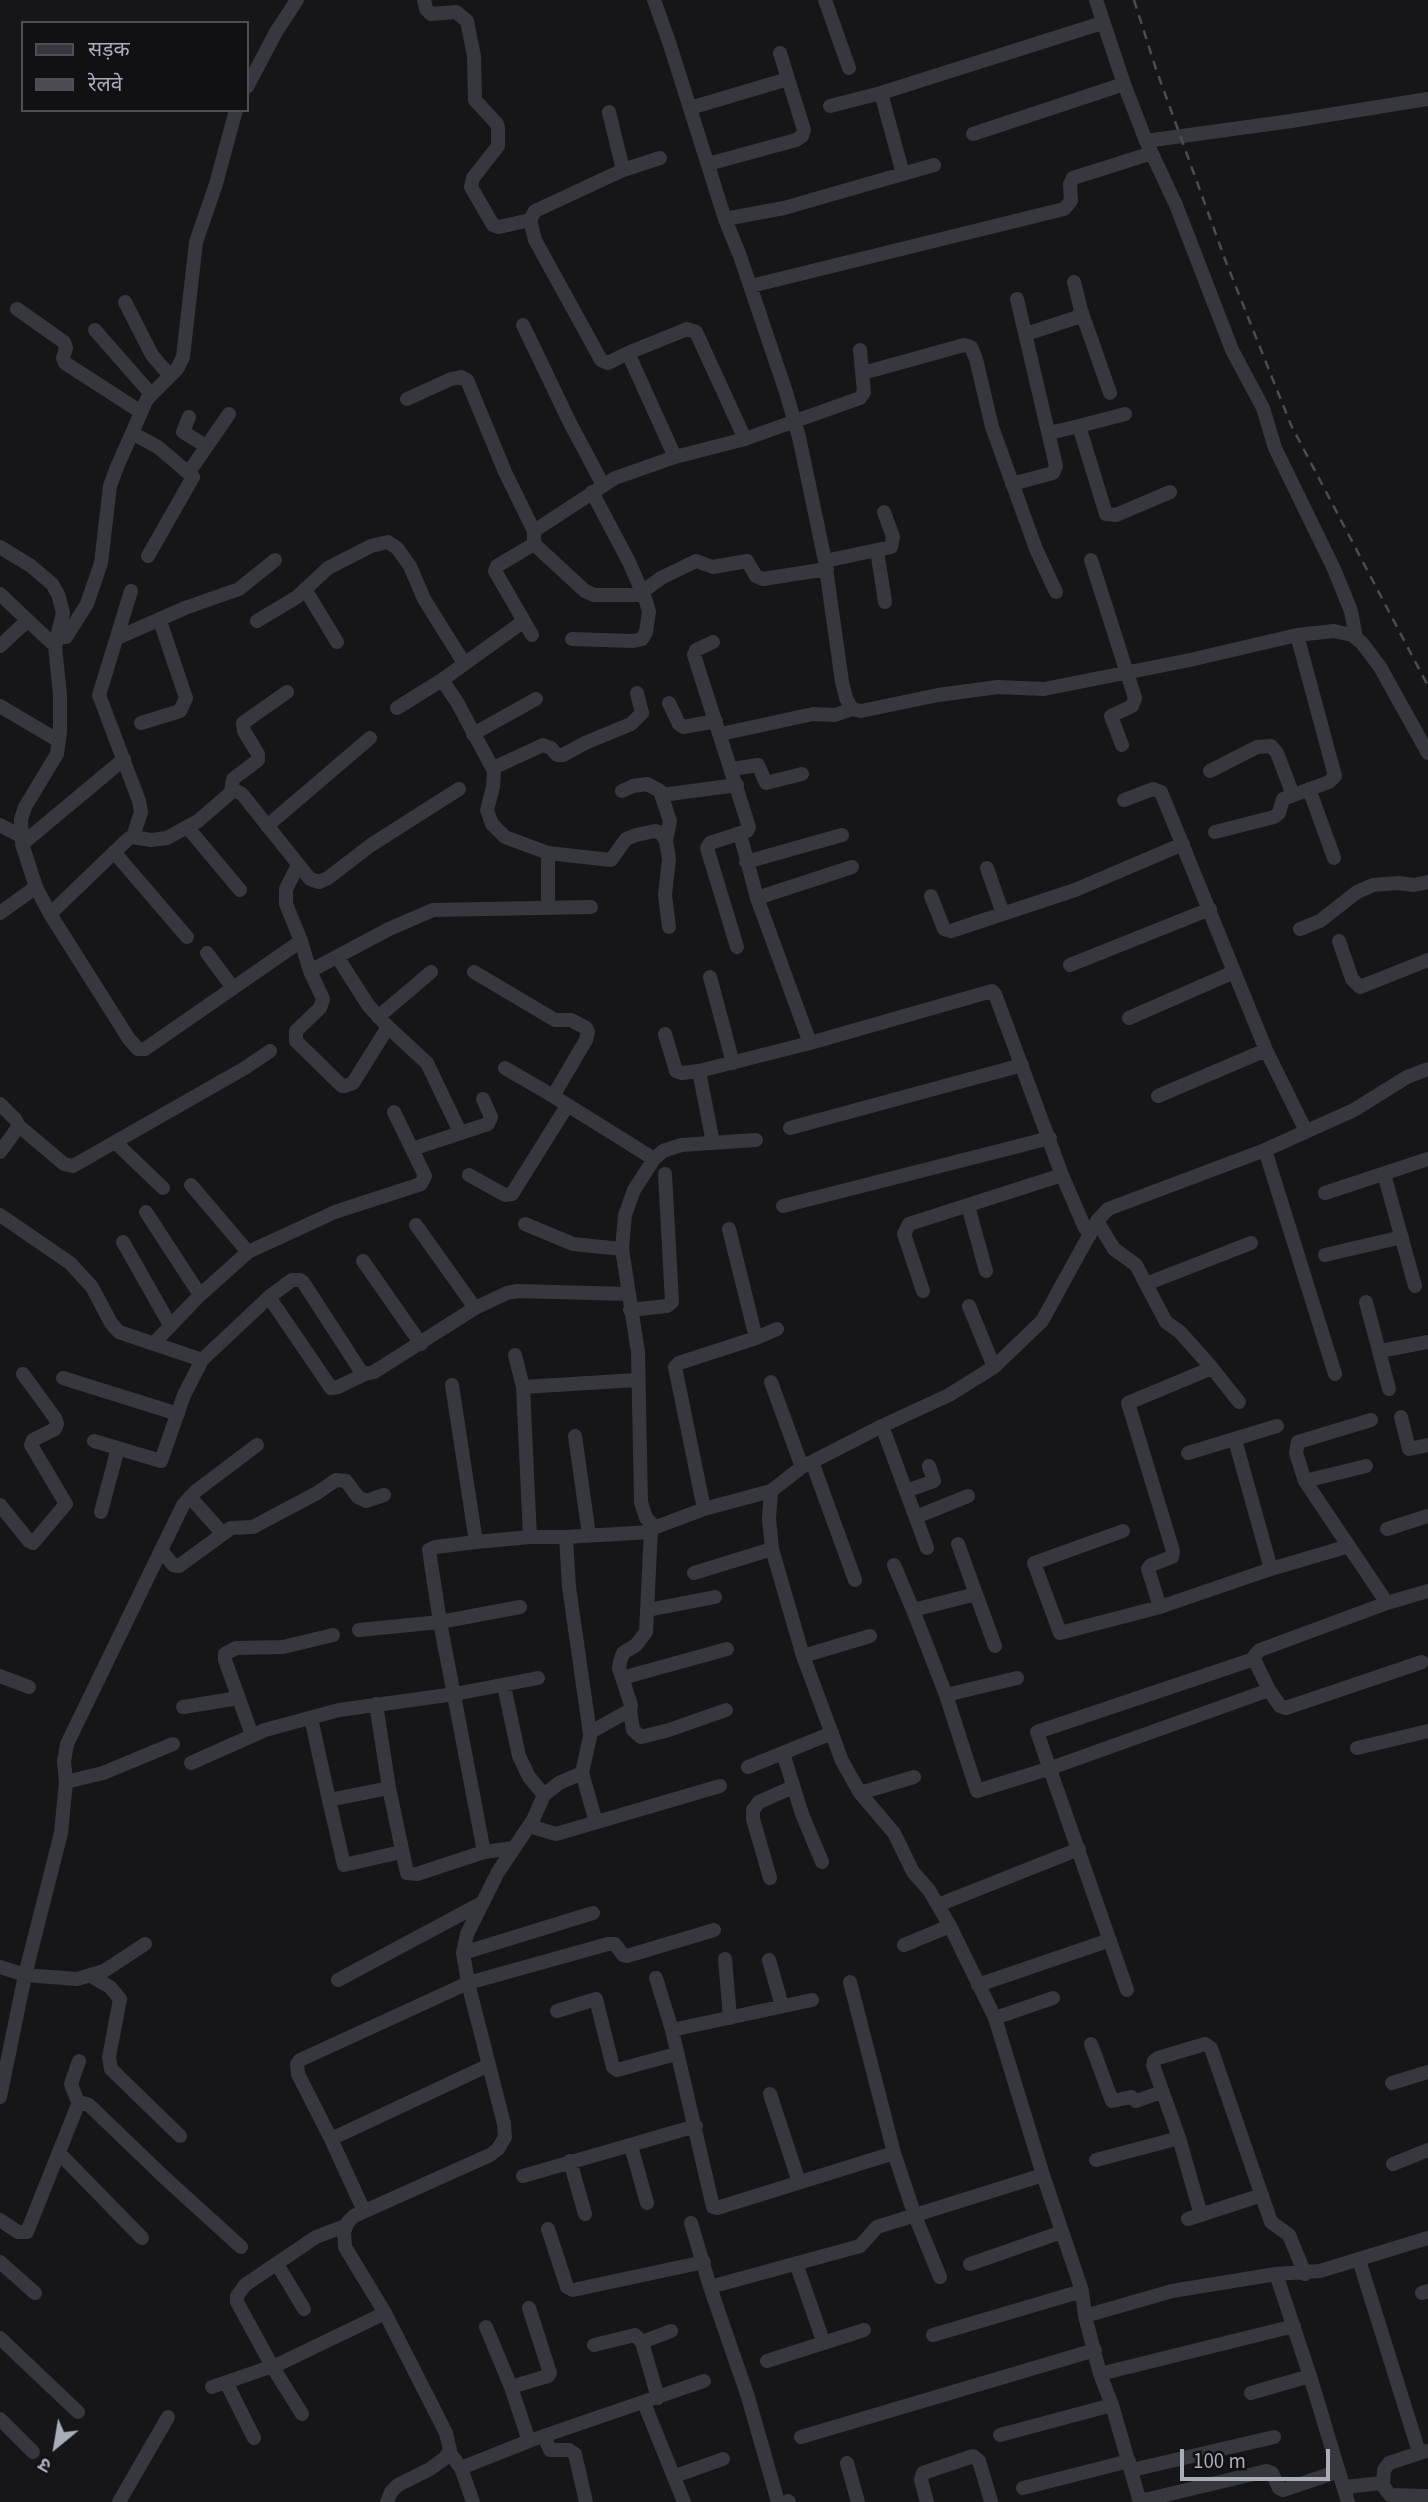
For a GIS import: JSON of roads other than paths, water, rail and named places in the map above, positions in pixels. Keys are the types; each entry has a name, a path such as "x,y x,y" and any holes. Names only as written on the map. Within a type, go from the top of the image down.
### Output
{"street":[{"path":"248,85 276,32 297,0"},
{"path":"424,0 426,9 431,14 456,12 464,16 474,56 475,100 497,124 498,146 473,178 471,187 493,225 499,227 530,220"},
{"path":"654,0 794,422 826,565 842,682 852,709"},
{"path":"825,0 849,68"},
{"path":"1096,0 1102,23 1149,147 1176,205 1232,350 1263,408 1275,448 1334,569 1350,611 1356,638 1380,667 1428,753"},
{"path":"830,106 881,93 1102,23"},
{"path":"708,164 796,140 802,136 804,130 780,53"},
{"path":"690,108 788,79"},
{"path":"973,134 1124,84"},
{"path":"881,93 903,174"},
{"path":"751,286 1064,209 1071,201 1070,184 1073,178 1149,147 1428,99"},
{"path":"57,641 68,634 90,594 101,563 110,486 141,412 151,394 177,369 183,357 196,242 235,112"},
{"path":"609,112 624,170"},
{"path":"660,158 624,170 535,211 530,220 535,240 601,360 608,363 687,329 693,329 745,439"},
{"path":"725,219 784,208 934,164"},
{"path":"1074,282 1110,393"},
{"path":"1013,484 1054,472 1056,466 1017,299"},
{"path":"125,302 152,355 170,376"},
{"path":"17,309 64,342 65,363 141,412"},
{"path":"1026,334 1074,319 1082,310"},
{"path":"523,325 570,424 649,612 646,632 642,639 572,639"},
{"path":"95,330 151,394"},
{"path":"863,373 964,345 971,347 992,428 1036,549 1056,592"},
{"path":"532,635 495,571 497,566 597,488 615,478 675,457 745,439 862,396 864,392 860,350"},
{"path":"628,353 675,457"},
{"path":"407,399 457,377 467,380 534,537 585,591 594,595 643,593 662,578 696,561 713,567 747,561 756,576 763,579 891,547 894,541 884,512"},
{"path":"189,472 229,414"},
{"path":"1049,433 1125,414"},
{"path":"189,417 183,432 206,446"},
{"path":"1079,426 1106,514 1116,515 1170,492"},
{"path":"132,433 158,447 192,475 148,556"},
{"path":"257,621 290,602 328,568 372,546 390,543 401,552 410,566 424,599 464,663"},
{"path":"0,547 31,566 52,584 63,613 57,641 60,695 57,754 24,807 21,840 36,887 50,914 129,1040 138,1049 145,1049 301,941"},
{"path":"877,550 886,602"},
{"path":"117,638 185,608 239,589 275,560"},
{"path":"1091,560 1135,702 1111,716 1122,745"},
{"path":"305,589 337,642"},
{"path":"50,914 133,837 141,807 99,695 131,591"},
{"path":"0,594 27,621 57,641"},
{"path":"0,646 27,621"},
{"path":"141,723 180,711 186,698 160,621"},
{"path":"397,708 442,680 524,621"},
{"path":"669,703 683,727 719,727 813,714 835,715 852,709 860,711 938,695 998,687 1044,689 1190,660 1297,635 1334,631 1356,638"},
{"path":"1215,832 1274,817 1279,813 1281,801 1329,782 1335,772 1297,635"},
{"path":"713,642 696,650 694,655 749,827 747,831 707,846 737,947"},
{"path":"442,680 493,768 494,782 487,810 496,830 505,837 548,853 606,861 614,858 623,842 636,835 658,832 666,841"},
{"path":"133,837 159,840 188,828 232,791 233,779 258,760 258,754 244,731 243,723 287,692"},
{"path":"493,768 543,746 551,748 557,755 563,755 631,724 642,713 637,693"},
{"path":"473,734 536,699"},
{"path":"0,706 59,741"},
{"path":"267,826 370,738"},
{"path":"1210,771 1258,747 1271,746 1277,753 1293,795"},
{"path":"21,840 124,759"},
{"path":"732,769 757,764 766,783 802,774"},
{"path":"622,791 647,784 662,795 670,821 666,841 670,866 665,901 669,927"},
{"path":"662,795 737,785"},
{"path":"232,791 242,794 310,879 324,880 371,845 459,789"},
{"path":"1124,800 1153,789 1159,790 1266,1050 1306,1131"},
{"path":"1310,789 1334,858"},
{"path":"0,825 21,840"},
{"path":"188,828 240,890"},
{"path":"740,834 758,898 810,1043"},
{"path":"746,862 842,835"},
{"path":"931,896 944,929 948,931 1075,890 1183,844"},
{"path":"114,852 187,937"},
{"path":"548,853 548,907"},
{"path":"298,865 289,880 285,897 323,1002 298,1028 295,1039 342,1086 353,1083 383,1022 432,972"},
{"path":"758,898 852,867"},
{"path":"987,868 1003,914"},
{"path":"1300,929 1320,921 1357,891 1373,885 1414,885 1428,882"},
{"path":"0,913 36,887"},
{"path":"310,971 389,929 433,911 591,907"},
{"path":"1070,965 1210,909"},
{"path":"1339,941 1352,979 1360,987 1428,960"},
{"path":"207,953 233,988"},
{"path":"338,958 368,1005 427,1063 460,1132"},
{"path":"474,972 555,1020 570,1020 586,1028 586,1040 553,1096"},
{"path":"1129,1018 1234,972"},
{"path":"710,977 733,1063"},
{"path":"664,1034 676,1071 699,1072 992,991 1062,1175 1090,1235"},
{"path":"1158,1096 1266,1050"},
{"path":"0,1104 19,1126 66,1165 76,1164 245,1068 270,1051"},
{"path":"790,1128 1022,1065"},
{"path":"505,1068 654,1159"},
{"path":"484,1852 429,1550 435,1546 476,1542 652,1529 704,1509 771,1491 807,1465 949,1395 994,1367 1042,1321 1097,1221 1108,1209 1265,1150 1354,1110 1407,1077 1428,1069"},
{"path":"699,1072 713,1143"},
{"path":"412,1149 490,1122 491,1117 483,1099"},
{"path":"470,1175 505,1195 512,1194 567,1106"},
{"path":"154,1343 200,1295 248,1252 335,1212 421,1184 425,1176 394,1112"},
{"path":"0,1153 19,1126"},
{"path":"783,1206 1050,1138"},
{"path":"726,1710 641,1737 633,1730 631,1704 622,1678 620,1662 623,1653 636,1645 646,1632 652,1529 641,1502 638,1352 622,1250 625,1215 634,1190 654,1159 670,1148 756,1140"},
{"path":"115,1142 163,1188"},
{"path":"1265,1150 1335,1374"},
{"path":"1325,1193 1428,1159"},
{"path":"630,1310 667,1306 672,1302 666,1174"},
{"path":"1384,1174 1415,1286"},
{"path":"923,1291 904,1234 906,1227 914,1221 1062,1175"},
{"path":"191,1185 248,1252"},
{"path":"968,1206 986,1270"},
{"path":"146,1212 200,1295"},
{"path":"0,1215 70,1263 92,1287 111,1323 119,1332 202,1360"},
{"path":"1097,1221 1114,1249 1136,1265 1166,1322 1180,1332 1239,1402"},
{"path":"416,1224 475,1308"},
{"path":"525,1224 573,1244 622,1250"},
{"path":"729,1229 756,1338"},
{"path":"1325,1255 1402,1237"},
{"path":"123,1242 170,1325"},
{"path":"1146,1284 1251,1243"},
{"path":"363,1261 421,1344"},
{"path":"94,1441 161,1461 184,1395 202,1360 288,1282 300,1280 365,1374"},
{"path":"269,1297 331,1388 374,1372 496,1297 518,1291 628,1294"},
{"path":"1366,1301 1388,1389"},
{"path":"969,1306 994,1367"},
{"path":"704,1509 675,1368 679,1363 777,1329"},
{"path":"1380,1351 1428,1342"},
{"path":"515,1354 523,1387 530,1537"},
{"path":"1160,1607 1148,1569 1151,1565 1172,1557 1173,1551 1127,1405 1212,1368"},
{"path":"0,1505 33,1543 66,1504 31,1445 33,1440 55,1429 57,1424 23,1374"},
{"path":"63,1378 178,1414"},
{"path":"523,1387 637,1380"},
{"path":"771,1382 855,1580"},
{"path":"452,1385 476,1542"},
{"path":"1401,1417 1408,1448 1428,1445"},
{"path":"1371,1420 1298,1442 1296,1452 1305,1481 1387,1603"},
{"path":"882,1426 927,1548"},
{"path":"1188,1452 1277,1426"},
{"path":"576,1436 589,1535"},
{"path":"1235,1440 1270,1569"},
{"path":"0,2096 25,1975 61,1833 66,1782 64,1761 68,1744 178,1514 190,1497 257,1445"},
{"path":"101,1512 118,1448"},
{"path":"906,1491 934,1481 929,1466"},
{"path":"1305,1481 1366,1466"},
{"path":"161,1550 173,1565 180,1566 235,1527 253,1527 336,1480 346,1481 358,1497 366,1501 384,1494"},
{"path":"771,1491 769,1519 772,1549 803,1656 842,1761 860,1793 894,1833 913,1872 938,1905 995,2018 1082,2291 1085,2316 1100,2374 1112,2405 1140,2501 1266,2471 1272,2473 1279,2488 1283,2490 1339,2471"},
{"path":"916,1517 968,1496"},
{"path":"190,1497 223,1534"},
{"path":"1387,1529 1428,1516"},
{"path":"1123,1531 1034,1563 1058,1632 1065,1634 1160,1607 1270,1569 1349,1546"},
{"path":"566,1537 569,1587 590,1734 582,1773 596,1822"},
{"path":"958,1544 995,1646"},
{"path":"694,1573 772,1549"},
{"path":"894,1565 946,1695 977,1791 1051,1768 1269,1690"},
{"path":"1127,1990 1080,1849 1037,1734 1039,1729 1254,1659 1260,1650 1387,1603 1428,1591"},
{"path":"913,1611 975,1594"},
{"path":"648,1610 715,1597"},
{"path":"359,1630 440,1622 520,1607"},
{"path":"252,1735 225,1660 227,1651 283,1647 333,1634"},
{"path":"803,1656 870,1636"},
{"path":"622,1678 727,1649"},
{"path":"1254,1659 1280,1706 1289,1707 1422,1662"},
{"path":"0,1676 29,1687"},
{"path":"191,1763 252,1735 311,1718 376,1704 455,1694 537,1678"},
{"path":"946,1695 1017,1678"},
{"path":"504,1686 519,1756 529,1777 544,1796"},
{"path":"183,1707 239,1698"},
{"path":"376,1704 405,1871 412,1875 484,1852 514,1848"},
{"path":"590,1734 630,1710"},
{"path":"311,1718 344,1865 401,1852"},
{"path":"1357,1748 1428,1731"},
{"path":"748,1768 832,1733"},
{"path":"66,1782 103,1773 173,1744"},
{"path":"783,1753 802,1814 822,1862"},
{"path":"302,2414 272,2366 237,2299 245,2285 316,2237 345,2226 354,2216 498,2149 505,2137 504,2124 468,1983 463,1953 467,1934 498,1872 529,1826 544,1796 559,1783 582,1773"},
{"path":"860,1793 914,1777"},
{"path":"529,1826 556,1834 720,1786"},
{"path":"770,1878 753,1819 753,1810 760,1802 793,1787"},
{"path":"329,1800 389,1788"},
{"path":"938,1905 1080,1849"},
{"path":"338,1980 483,1902"},
{"path":"463,1953 593,1913"},
{"path":"904,1945 950,1926"},
{"path":"364,2211 298,2074 297,2064 300,2060 468,1983 608,1944 615,1944 623,1955 627,1956 714,1930"},
{"path":"978,1985 1110,1940"},
{"path":"0,1967 25,1975 77,1979 104,1972 145,1944"},
{"path":"725,1959 730,2018"},
{"path":"769,1960 782,2006"},
{"path":"91,1976 119,1996 120,2005 109,2057 111,2069 180,2136"},
{"path":"656,1978 696,2126 710,2202 715,2208 894,2153"},
{"path":"850,1982 894,2153 915,2216 940,2277"},
{"path":"995,2018 1053,1998"},
{"path":"557,2011 596,1999 613,2067 617,2070 676,2054"},
{"path":"672,2031 812,2000"},
{"path":"1091,2044 1112,2101 1132,2097 1136,2101 1162,2092"},
{"path":"1262,2195 1195,2217 1179,2138 1153,2068 1154,2061 1203,2045 1209,2046 1262,2195 1271,2222 1289,2235 1305,2274"},
{"path":"0,2220 18,2232 27,2232 79,2105 71,2084 79,2061"},
{"path":"331,2139 489,2065"},
{"path":"1392,2083 1428,2073"},
{"path":"769,2094 799,2182"},
{"path":"79,2105 89,2105 241,2246"},
{"path":"523,2176 696,2126"},
{"path":"1096,2160 1179,2138"},
{"path":"631,2146 647,2203"},
{"path":"1393,2164 1428,2150"},
{"path":"59,2153 142,2238"},
{"path":"570,2161 585,2214"},
{"path":"710,2287 860,2246 877,2227 1043,2175"},
{"path":"691,2223 710,2287 785,2502"},
{"path":"345,2226 345,2247 385,2313 446,2433 450,2453 461,2468 473,2502"},
{"path":"548,2228 567,2287 571,2290 704,2262"},
{"path":"970,2264 1062,2232"},
{"path":"1085,2316 1172,2291 1276,2274 1305,2274 1428,2238"},
{"path":"1359,2260 1423,2451 1387,2465 1382,2484"},
{"path":"0,2263 35,2293"},
{"path":"796,2263 822,2341"},
{"path":"277,2264 304,2309"},
{"path":"1276,2274 1348,2502"},
{"path":"933,2335 1082,2291"},
{"path":"511,2387 548,2376 550,2373 529,2308"},
{"path":"254,2438 219,2384 272,2366 385,2313"},
{"path":"1100,2374 1294,2326"},
{"path":"486,2327 511,2387 529,2441"},
{"path":"767,2361 822,2341 864,2330"},
{"path":"642,2342 671,2331"},
{"path":"594,2345 635,2335 642,2342 658,2398"},
{"path":"0,2338 78,2412"},
{"path":"801,2437 1095,2350"},
{"path":"1251,2393 1310,2376"},
{"path":"461,2468 529,2441 704,2381"},
{"path":"644,2403 684,2502"},
{"path":"1000,2435 1112,2405"},
{"path":"119,2502 168,2417"},
{"path":"0,2419 33,2452"},
{"path":"544,2436 550,2450 573,2451 586,2502"},
{"path":"1023,2488 1274,2437"},
{"path":"387,2502 398,2485 430,2469 450,2453"},
{"path":"927,2502 921,2480 923,2473 973,2456 979,2461 990,2501"},
{"path":"675,2476 723,2459"},
{"path":"847,2463 858,2502"},
{"path":"1345,2487 1382,2484"},
{"path":"1382,2484 1390,2495 1428,2496"}],"railway":[{"path":"1134,0 1156,69 1226,262 1291,425 1428,686"}]}
